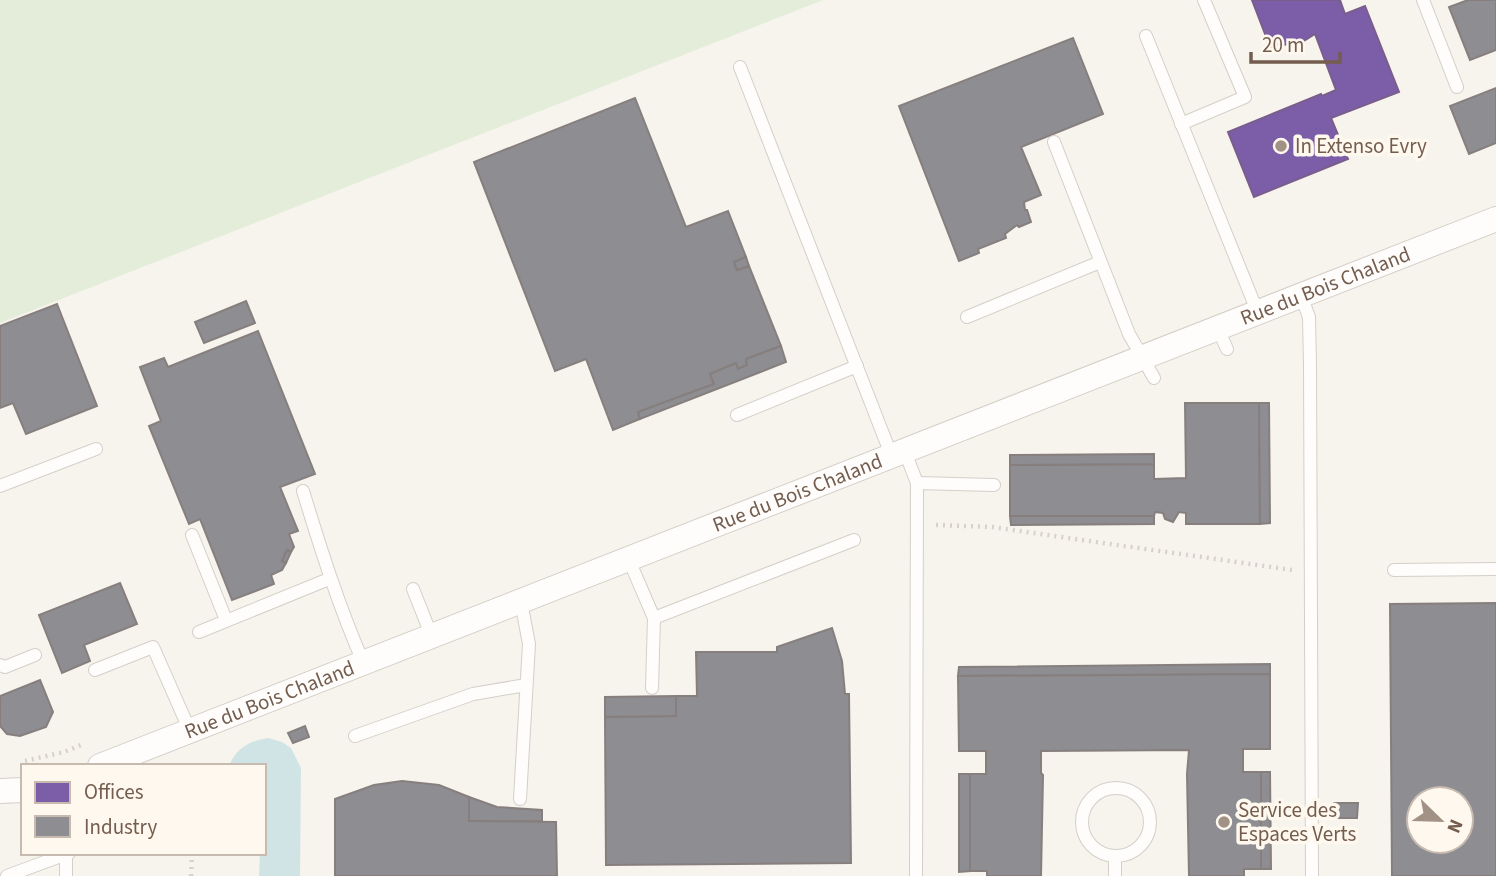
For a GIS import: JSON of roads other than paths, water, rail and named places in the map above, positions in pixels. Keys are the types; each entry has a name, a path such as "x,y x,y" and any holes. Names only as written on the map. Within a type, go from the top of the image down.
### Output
{"street":[{"name":"Rue du Bois Chaland","path":"108,764 899,454 1149,368 1223,339 1258,313 1496,219"},
{"path":"0,791 21,790"}],"lane":[{"path":"1181,124 1245,97 1204,0"},
{"path":"1423,0 1457,87"},
{"path":"1146,36 1258,313"},
{"path":"740,67 857,366 899,454 917,483 916,876"},
{"path":"1054,142 1129,334 1149,368"},
{"path":"967,317 1100,262"},
{"path":"1301,296 1309,317 1312,876"},
{"path":"737,415 857,366"},
{"path":"0,486 96,449"},
{"path":"917,483 994,485"},
{"path":"303,491 329,579 364,664"},
{"path":"192,535 226,620"},
{"path":"654,618 853,540"},
{"path":"629,560 654,618 652,688"},
{"path":"1394,570 1496,569"},
{"path":"199,632 329,579"},
{"path":"413,589 432,637"},
{"path":"520,799 528,643 521,602"},
{"path":"95,670 153,647 190,731"},
{"path":"0,666 5,667 35,655"},
{"path":"355,736 473,694 526,685"},
{"path":"1116,788 1128,790 1138,796 1145,805 1149,828 1145,839 1137,848 1127,854 1115,856 1104,854 1088,841 1083,832 1082,821 1084,810 1096,794 1116,788"},
{"path":"7,876 64,855"},
{"path":"66,876 67,855"},
{"path":"1115,856 1115,876"}],"place":[{"name":"In Extenso Evry","path":"1281,146"},
{"name":"Service des Espaces Verts","path":"1224,822"}]}
